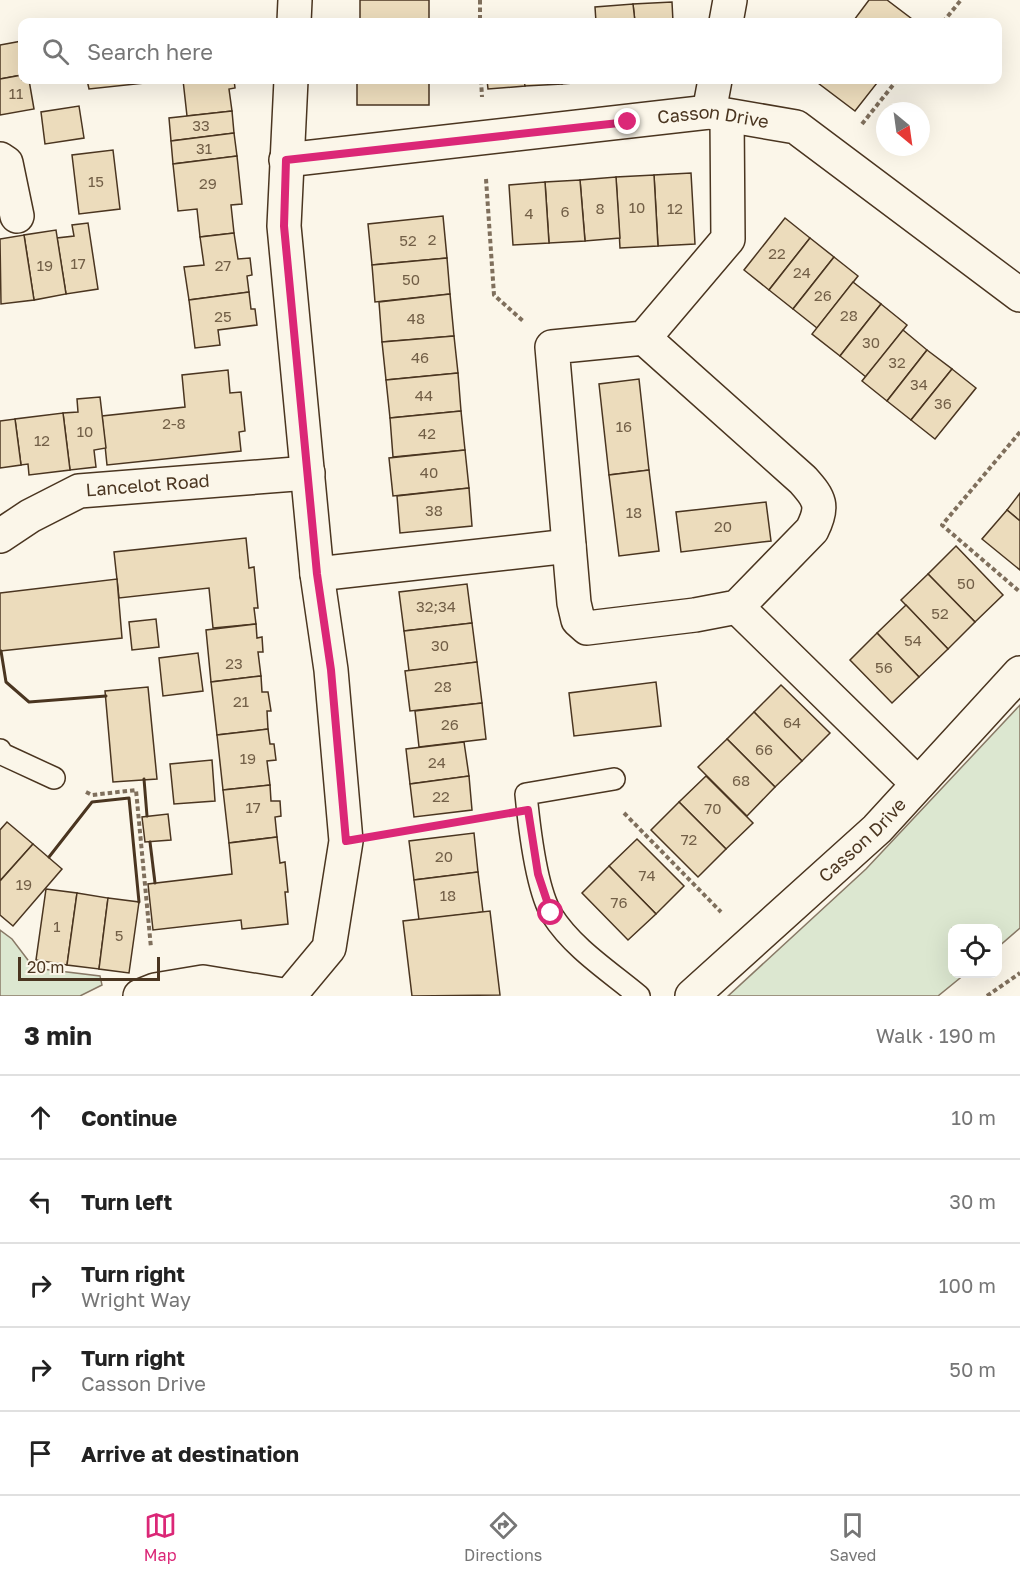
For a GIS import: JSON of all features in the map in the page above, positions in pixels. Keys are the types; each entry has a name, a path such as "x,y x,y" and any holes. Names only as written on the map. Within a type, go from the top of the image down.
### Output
{"street":[{"path":"294,18 295,0"},
{"path":"727,18 730,0"},
{"path":"148,993 203,982 289,996 329,948 346,841 331,670 317,574 284,226 291,84"},
{"path":"644,338 803,480 818,501 820,515 813,530 737,607 695,615 587,628 578,620 574,603 552,347 644,338 728,239 715,84"},
{"name":"Casson Drive","path":"286,160 718,114 796,127 1018,290"},
{"path":"0,159 6,163 18,216"},
{"name":"Lancelot Road","path":"0,536 30,516 79,491 308,473"},
{"path":"317,574 569,546"},
{"path":"737,607 918,784"},
{"name":"Casson Drive","path":"692,996 877,829 1020,673"}],"lane":[{"path":"0,750 2,754 54,778"},
{"path":"604,780 526,794 538,874 551,913 573,941 639,996"}],"path":[{"path":"480,0 480,18"},
{"path":"946,18 961,0"},
{"path":"482,84 482,138 494,296 552,347"},
{"path":"836,157 894,84"},
{"path":"1020,432 942,525 1020,592"},
{"path":"54,778 93,795 136,790 148,993"},
{"path":"604,780 751,943"},
{"path":"346,841 528,810"},
{"path":"987,996 1020,973"}],"green space":[{"path":"1020,705 1020,928 1002,944 1002,924 948,924 948,978 960,978 938,996 728,996 866,869"},
{"path":"0,930 12,939 34,968 100,976 102,985 80,996 0,996"}],"building":[{"path":"360,0 429,0 429,18 360,18"},
{"path":"869,0 887,0 911,18 856,18"},
{"path":"672,2 673,18 635,18 633,4"},
{"path":"633,4 635,18 596,18 595,7"},
{"path":"18,42 18,76 0,79 0,45"},
{"path":"18,76 18,84 30,84 34,109 0,115 0,79"},
{"path":"88,84 136,84 89,89"},
{"path":"183,84 234,84 235,88 229,89 232,111 187,116"},
{"path":"357,84 429,84 429,105 357,105"},
{"path":"487,84 525,84 525,86 488,89"},
{"path":"525,84 562,84 525,86"},
{"path":"819,84 876,84 855,111"},
{"path":"79,106 84,138 45,144 41,112"},
{"path":"232,111 234,133 171,141 169,118"},
{"path":"234,133 237,156 173,164 171,141"},
{"path":"113,150 120,209 79,214 72,155"},
{"path":"237,156 242,204 231,205 234,233 200,237 197,209 178,211 173,164"},
{"path":"691,173 695,244 658,246 654,175"},
{"path":"654,175 658,246 620,248 616,177"},
{"path":"616,177 620,238 585,241 580,180"},
{"path":"580,180 585,241 549,243 545,182"},
{"path":"545,182 549,243 513,245 509,185"},
{"path":"443,216 447,258 372,265 368,224"},
{"path":"785,218 810,238 769,290 744,270"},
{"path":"88,223 98,289 66,294 57,238 74,236 72,225"},
{"path":"56,230 66,294 34,300 24,235"},
{"path":"234,233 238,259 250,258 252,275 247,276 249,292 189,300 184,267 204,265 200,237"},
{"path":"24,235 34,300 1,304 0,239"},
{"path":"810,238 834,257 793,309 769,290"},
{"path":"834,257 858,276 817,328 793,309"},
{"path":"447,258 450,294 375,302 372,265"},
{"path":"853,282 881,304 840,356 812,334"},
{"path":"249,292 251,309 255,309 257,325 218,330 220,345 195,348 189,300"},
{"path":"450,294 454,336 382,342 379,302"},
{"path":"881,304 907,325 866,377 840,356"},
{"path":"903,330 927,350 887,401 862,381"},
{"path":"454,336 458,373 386,380 382,342"},
{"path":"927,350 952,369 911,420 887,401"},
{"path":"952,369 976,388 935,439 911,420"},
{"path":"228,370 230,393 241,392 245,431 239,432 241,451 107,465 102,416 185,407 182,375"},
{"path":"458,373 461,411 390,418 386,380"},
{"path":"639,379 649,470 609,475 599,384"},
{"path":"100,397 106,448 94,450 96,467 70,470 63,413 78,412 77,399"},
{"path":"461,411 465,450 393,457 390,418"},
{"path":"63,413 70,470 29,475 28,464 21,465 15,419"},
{"path":"15,419 21,465 0,468 0,421"},
{"path":"465,450 469,488 393,496 389,458"},
{"path":"649,470 659,551 619,556 609,475"},
{"path":"469,488 472,526 400,533 397,496"},
{"path":"1020,493 1020,521 1007,510"},
{"path":"766,502 771,541 681,552 676,512"},
{"path":"1007,510 1020,521 1020,570 982,539"},
{"path":"246,538 249,568 254,567 258,608 254,608 256,624 213,628 209,588 119,598 114,552"},
{"path":"956,546 1003,595 975,622 928,574"},
{"path":"928,574 975,622 948,649 901,600"},
{"path":"117,579 122,638 0,651 0,593"},
{"path":"467,584 472,623 404,631 399,592"},
{"path":"906,605 948,649 919,677 877,633"},
{"path":"156,619 159,647 132,650 129,622"},
{"path":"472,623 477,662 409,671 404,631"},
{"path":"256,624 257,638 262,637 263,652 258,652 261,676 211,682 206,630"},
{"path":"877,633 919,677 892,703 850,660"},
{"path":"198,653 203,691 163,696 159,658"},
{"path":"477,662 482,703 410,711 405,671"},
{"path":"261,676 262,692 268,692 271,711 267,711 268,729 217,735 211,682"},
{"path":"656,682 661,726 574,736 569,693"},
{"path":"781,685 830,733 802,761 754,712"},
{"path":"148,687 157,779 113,782 105,691"},
{"path":"482,703 486,739 419,747 415,711"},
{"path":"754,712 802,761 775,787 727,739"},
{"path":"268,729 270,744 274,744 276,760 267,761 270,785 223,790 217,735"},
{"path":"727,739 775,787 747,816 698,767"},
{"path":"464,742 469,776 410,784 406,749"},
{"path":"212,760 215,801 174,804 170,764"},
{"path":"469,776 472,810 414,817 410,784"},
{"path":"706,776 753,823 726,849 679,802"},
{"path":"270,785 271,801 280,801 281,816 275,817 277,837 229,843 223,790"},
{"path":"679,802 726,849 698,877 651,830"},
{"path":"168,814 171,840 145,842 142,817"},
{"path":"7,822 33,844 0,881 0,830"},
{"path":"474,833 478,872 414,880 409,841"},
{"path":"277,837 280,863 285,862 288,924 242,929 241,920 153,930 148,884 232,874 229,843"},
{"path":"637,839 684,886 656,914 609,866"},
{"path":"33,844 62,869 13,926 0,915 0,881"},
{"path":"609,866 656,914 628,940 582,893"},
{"path":"478,872 483,912 419,920 414,880"},
{"path":"46,889 77,893 67,965 36,960"},
{"path":"77,893 108,898 99,969 67,965"},
{"path":"108,898 139,902 129,973 99,969"},
{"path":"490,911 500,995 412,996 403,921"}],"wall":[{"path":"1,651 6,682 29,702 106,696"},
{"path":"144,779 147,816"},
{"path":"49,857 92,802 129,798 139,902"},
{"path":"150,842 155,883"}],"route":[{"path":"551,913 538,874 528,810 346,841 331,670 317,574 284,226 286,160 628,122"}]}
